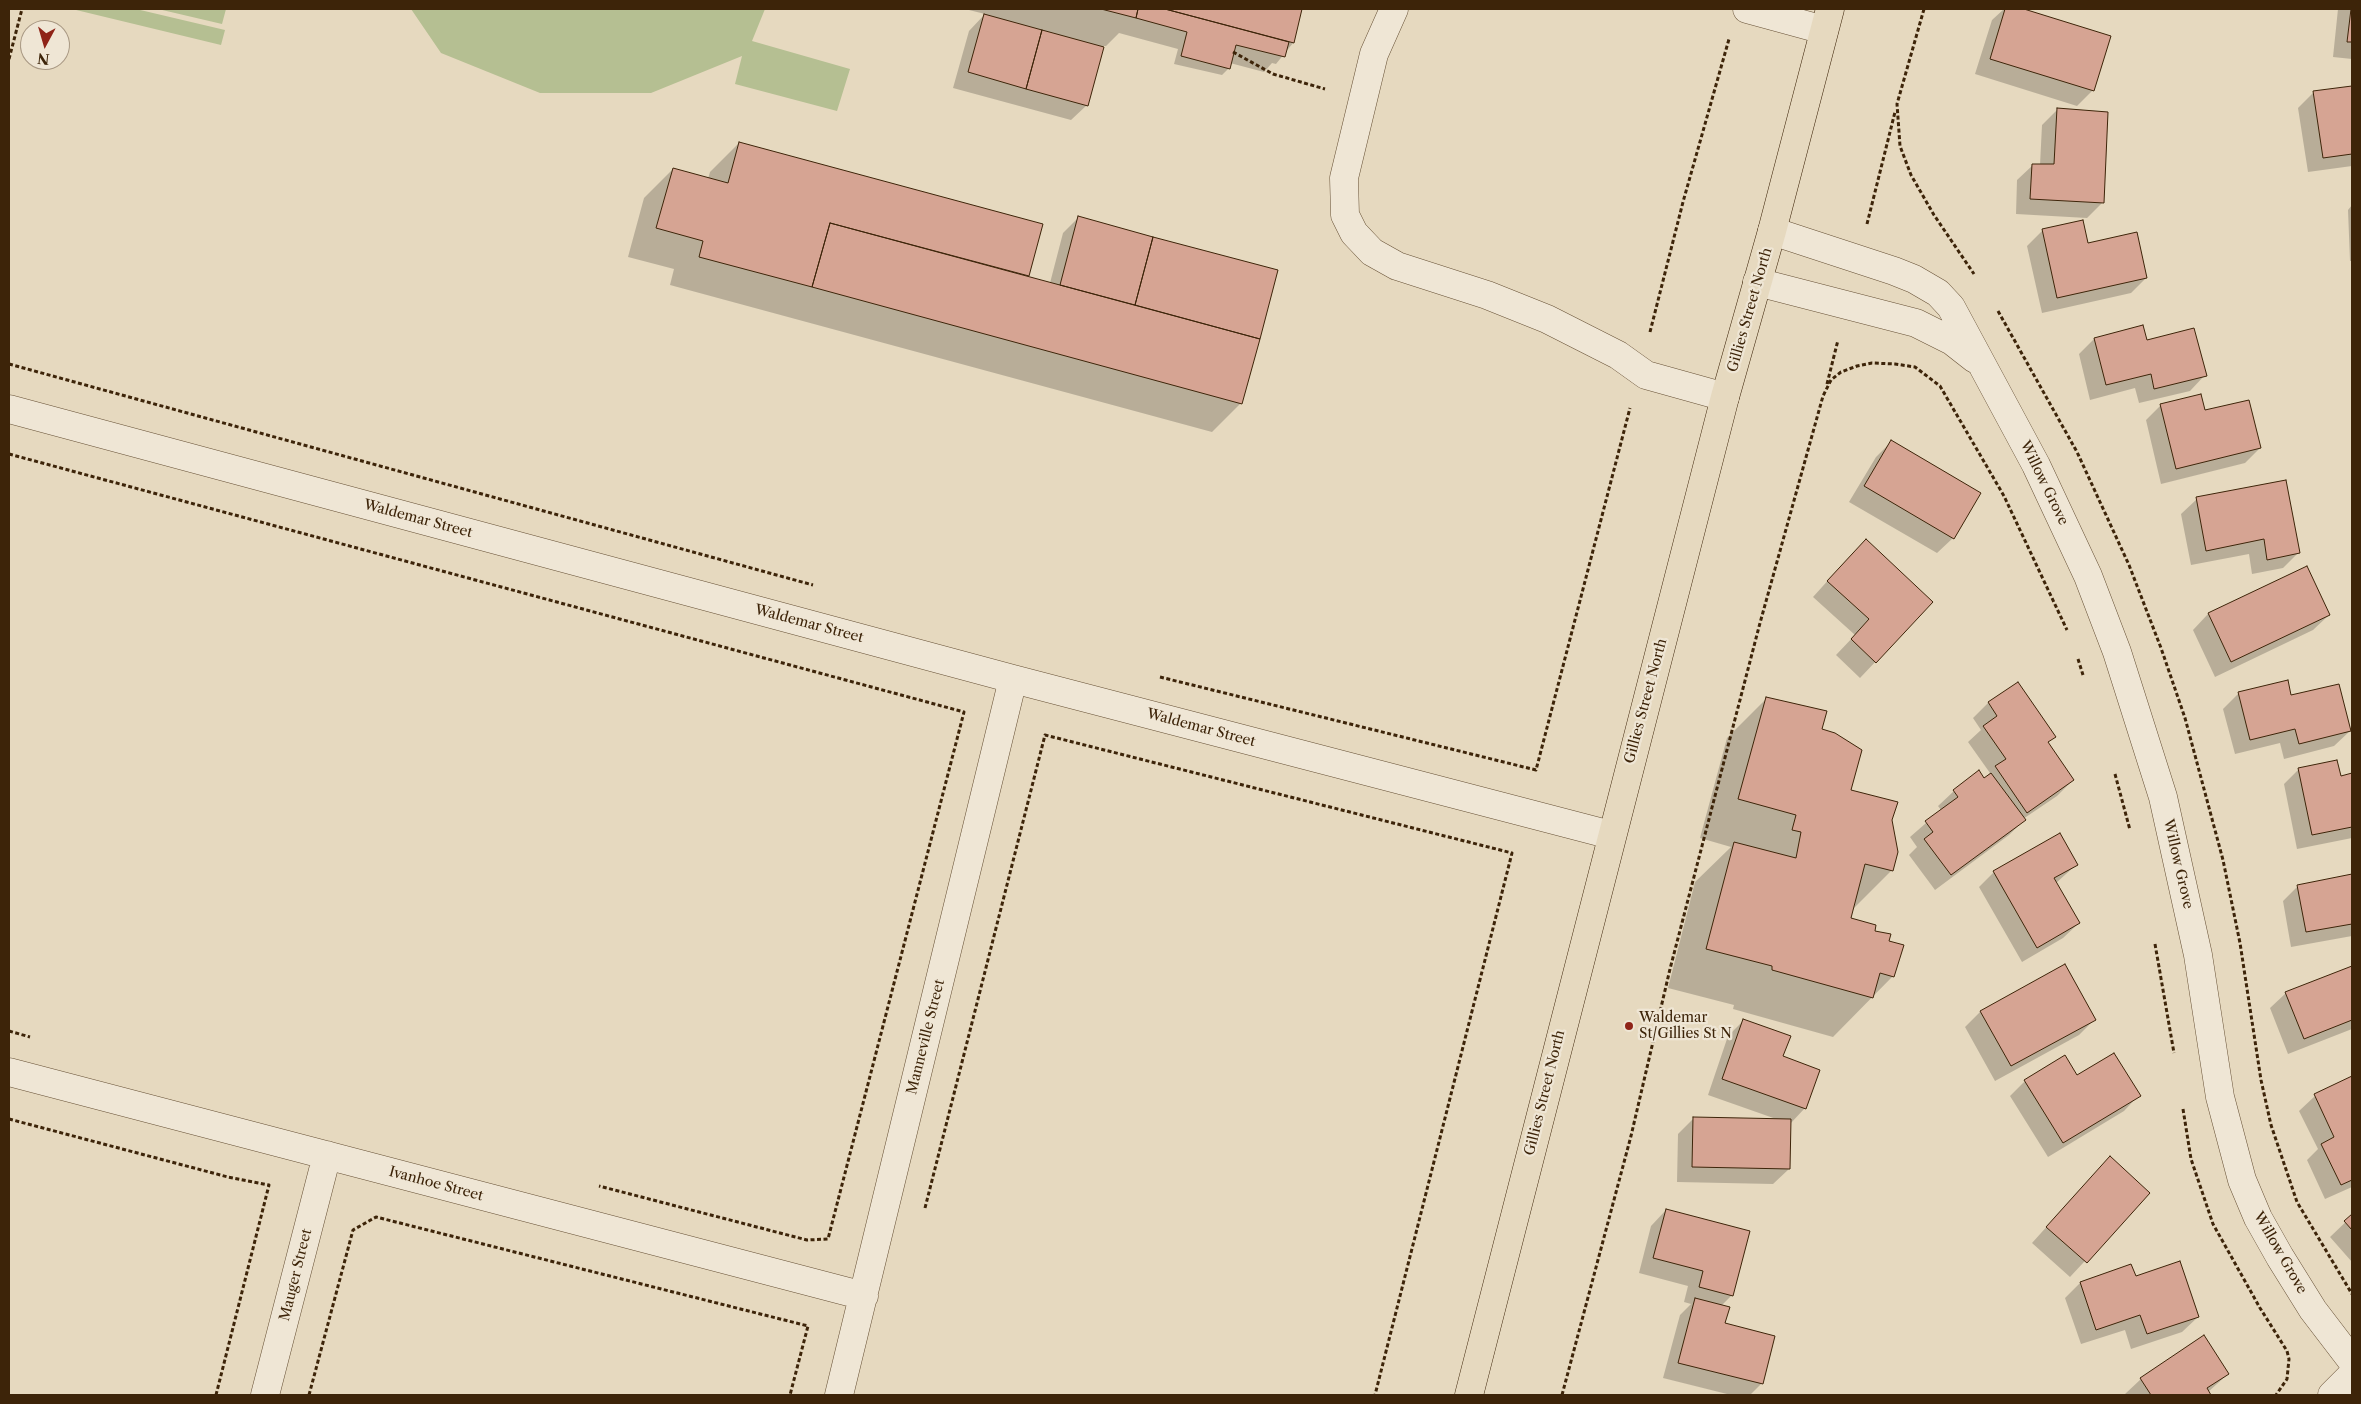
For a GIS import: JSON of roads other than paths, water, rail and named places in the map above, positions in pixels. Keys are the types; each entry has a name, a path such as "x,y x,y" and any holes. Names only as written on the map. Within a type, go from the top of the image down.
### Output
{"main road":[{"name":"Gillies Street North","path":"1468,1395 1725,397 1772,231 1827,19"}],"street":[{"path":"1394,9 1374,54 1344,178 1345,215 1354,234 1372,252 1398,266 1488,295 1548,319 1618,355 1640,371 1725,397"},
{"path":"1747,9 1827,19"},
{"name":"Willow Grove","path":"1772,231 1894,271 1914,279 1938,293 1951,307 2036,465 2088,576 2117,652 2163,797 2198,955 2220,1097 2242,1180 2258,1218 2280,1257 2313,1310 2352,1361"},
{"name":"Willow Grove","path":"1757,282 1916,322 1957,345 1972,356 1982,367"},
{"name":"Waldemar Street","path":"9,409 1013,679 1611,835"},
{"name":"Manneville Street","path":"839,1395 1013,679"},
{"name":"Ivanhoe Street","path":"9,1072 864,1296"},
{"name":"Mauger Street","path":"265,1395 327,1155"},
{"path":"2332,1395 2352,1375"}],"place":[{"name":"Waldemar St/Gillies St N","path":"1629,1026"}]}
